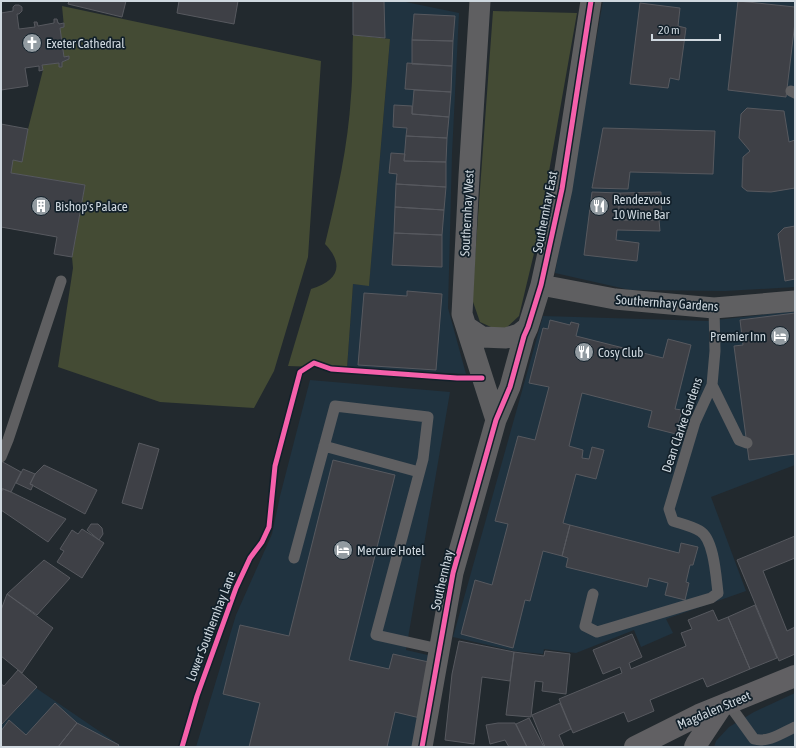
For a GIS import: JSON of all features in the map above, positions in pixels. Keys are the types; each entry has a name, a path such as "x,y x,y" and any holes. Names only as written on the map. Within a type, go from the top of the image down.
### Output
{"main road":[{"name":"Magdalen Street","path":"635,747 699,715 795,676"},
{"path":"695,747 724,705"}],"street":[{"name":"Southernhay West","path":"480,1 462,314 496,420"},
{"name":"Southernhay East","path":"496,420 510,387 524,336 541,285 562,189 591,1"},
{"name":"Southernhay Gardens","path":"541,285 615,299 714,308 795,300"},
{"path":"466,327 482,337 506,338 519,334 528,327"},
{"name":"Southernhay","path":"422,747 453,574 496,420"}],"lane":[{"path":"1,457 61,281"},
{"name":"Dean Clarke Gardens","path":"593,594 585,626 597,632 711,598 718,593 709,541 701,531 673,521 669,509 695,422 712,385 715,351 714,308"},
{"path":"712,385 739,440 747,443"},
{"path":"294,558 335,406 428,417 419,472 376,635 439,649"},
{"path":"324,446 419,472"},
{"path":"724,705 754,739 760,741 767,740 795,727"}],"shaded area":[{"path":"352,1 401,1 459,13 452,154 448,308 466,374 347,368 353,284 369,285 390,39 353,35"},
{"path":"603,1 795,1 795,287 725,291 630,290 555,273"},
{"path":"795,311 795,465 711,497 746,591 666,619 673,633 641,647 634,630 576,653 544,649 543,654 514,651 453,637 543,316 708,321"},
{"path":"310,380 450,392 406,650 432,656 414,747 196,747 236,615 272,534 280,496"},
{"path":"36,688 121,746 1,747 1,726"},
{"path":"795,693 795,747 714,747 716,741 729,727 754,712"}],"green space":[{"path":"62,6 321,61 308,257 274,371 254,408 160,402 58,367 73,268 72,257 85,185 11,173 13,160 22,161 28,129 43,70 42,65 59,63 59,67 62,67 62,62 69,59 69,57 64,57 60,28 64,27"},
{"path":"493,11 577,13 536,245 519,316 506,328 493,328 480,322 472,299"},
{"path":"353,35 390,39 369,286 353,284 347,368 288,366 311,289 327,282 333,277 336,271 335,259 325,244 338,189 350,115"}],"building":[{"path":"69,1 126,1 122,17 68,4"},
{"path":"179,1 238,1 234,24 177,13"},
{"path":"353,1 384,1 385,38 353,35"},
{"path":"738,1 795,7 795,22 786,97 728,90"},
{"path":"640,3 680,8 678,26 686,28 679,80 670,78 668,88 630,84"},
{"name":"Exeter Cathedral","path":"15,5 22,7 22,11 17,14 19,29 35,27 34,22 37,22 38,26 54,23 54,19 57,19 59,24 64,23 64,27 60,28 64,57 69,56 69,59 62,62 62,67 59,67 59,63 42,65 43,70 39,71 39,66 25,68 28,86 1,90 1,13 13,11 13,7"},
{"path":"414,14 455,16 453,41 412,40"},
{"path":"412,40 453,41 452,66 412,64"},
{"path":"407,63 452,66 451,92 405,89"},
{"path":"414,90 451,92 449,117 412,114"},
{"path":"394,105 412,106 412,114 449,117 447,138 406,136 407,128 393,127"},
{"path":"747,108 784,111 789,142 795,140 795,188 771,192 747,191 742,187 743,157 750,151 739,138 741,114"},
{"name":"Bishop's Palace","path":"1,124 28,129 22,162 13,160 11,173 85,185 72,257 54,254 57,237 1,227"},
{"path":"603,128 715,131 713,174 630,172 628,189 592,188"},
{"path":"406,136 447,138 446,162 404,161"},
{"path":"391,153 405,154 404,161 446,162 446,187 396,184 397,174 389,173"},
{"path":"396,184 446,187 444,210 395,207"},
{"path":"592,192 620,193 618,220 659,220 660,231 617,230 616,240 639,243 637,261 584,255"},
{"path":"661,192 662,220 618,220 620,193"},
{"path":"395,207 444,210 442,235 394,233"},
{"path":"795,226 795,279 785,281 778,234 784,228"},
{"path":"394,233 442,235 442,267 392,265"},
{"path":"407,291 442,294 436,370 358,365 364,293 407,296"},
{"path":"795,313 795,454 749,460 734,346 743,345 740,320"},
{"path":"550,320 570,325 571,322 579,324 576,336 663,358 668,339 691,345 675,409 682,410 676,434 648,427 652,411 582,393 569,446 583,450 582,458 589,459 592,447 604,450 596,479 576,474 563,523 570,525 562,556 543,551 530,601 525,600 513,648 461,634 475,580 492,585 508,524 495,521 518,436 535,440 549,387 529,383 543,328 548,329"},
{"path":"139,443 159,449 142,509 122,503"},
{"name":"Mercure Hotel","path":"333,460 395,475 349,660 389,669 393,654 433,663 420,718 395,712 387,747 249,747 260,703 223,694 240,625 289,636"},
{"path":"1,461 21,472 11,492 1,488"},
{"path":"44,465 97,490 85,514 30,484 35,474"},
{"path":"23,469 35,474 30,484 33,485 31,490 16,483"},
{"path":"3,489 66,519 48,542 1,510 1,492"},
{"path":"91,524 98,524 102,528 103,534 99,540 87,530"},
{"path":"570,525 679,553 681,543 698,547 693,565 690,565 686,582 689,583 685,600 665,595 668,583 649,578 647,587 566,567 568,558 562,556"},
{"path":"82,529 104,543 82,578 57,562 64,551 60,549 72,530 78,534"},
{"path":"795,536 795,558 763,571 787,631 795,627 795,654 779,661 737,560"},
{"path":"44,560 70,578 37,615 7,594"},
{"path":"7,594 53,628 22,673 1,656 1,610"},
{"path":"755,605 777,658 750,669 728,617"},
{"path":"713,610 718,621 728,617 750,669 707,687 703,678 650,700 654,711 628,722 624,712 573,733 559,699 622,673 620,667 603,674 593,650 632,634 642,657 629,663 631,669 686,646 681,633 692,629 688,620"},
{"path":"459,641 514,652 510,681 482,677 474,744 445,740 452,674"},
{"path":"545,651 570,654 566,694 542,691 543,682 535,681 531,717 506,715 514,652 544,656"},
{"path":"18,670 37,687 1,725 1,684 4,686"},
{"path":"55,703 77,723 58,747 1,747 1,731 9,720 26,735"},
{"path":"560,703 571,729 559,735 564,747 545,747 532,715"},
{"path":"529,718 544,747 527,747 516,724"},
{"path":"77,723 119,745 117,747 58,747"},
{"path":"515,723 527,747 509,747 505,740 490,744 486,725"}],"cycle path":[{"path":"422,747 453,573 496,420 510,387 524,336 541,285 562,189 591,1"},
{"name":"Lower Southernhay Lane","path":"182,747 197,696 236,588 250,558 262,542 269,527 275,466 300,372 314,363 331,369 457,378 482,378"}],"place":[{"name":"Exeter Cathedral","path":"32,43"},
{"name":"Bishop's Palace","path":"41,206"},
{"name":"Rendezvous 10 Wine Bar","path":"599,206"},
{"name":"Premier Inn","path":"780,336"},
{"name":"Cosy Club","path":"584,352"},
{"name":"Mercure Hotel","path":"343,550"}]}
